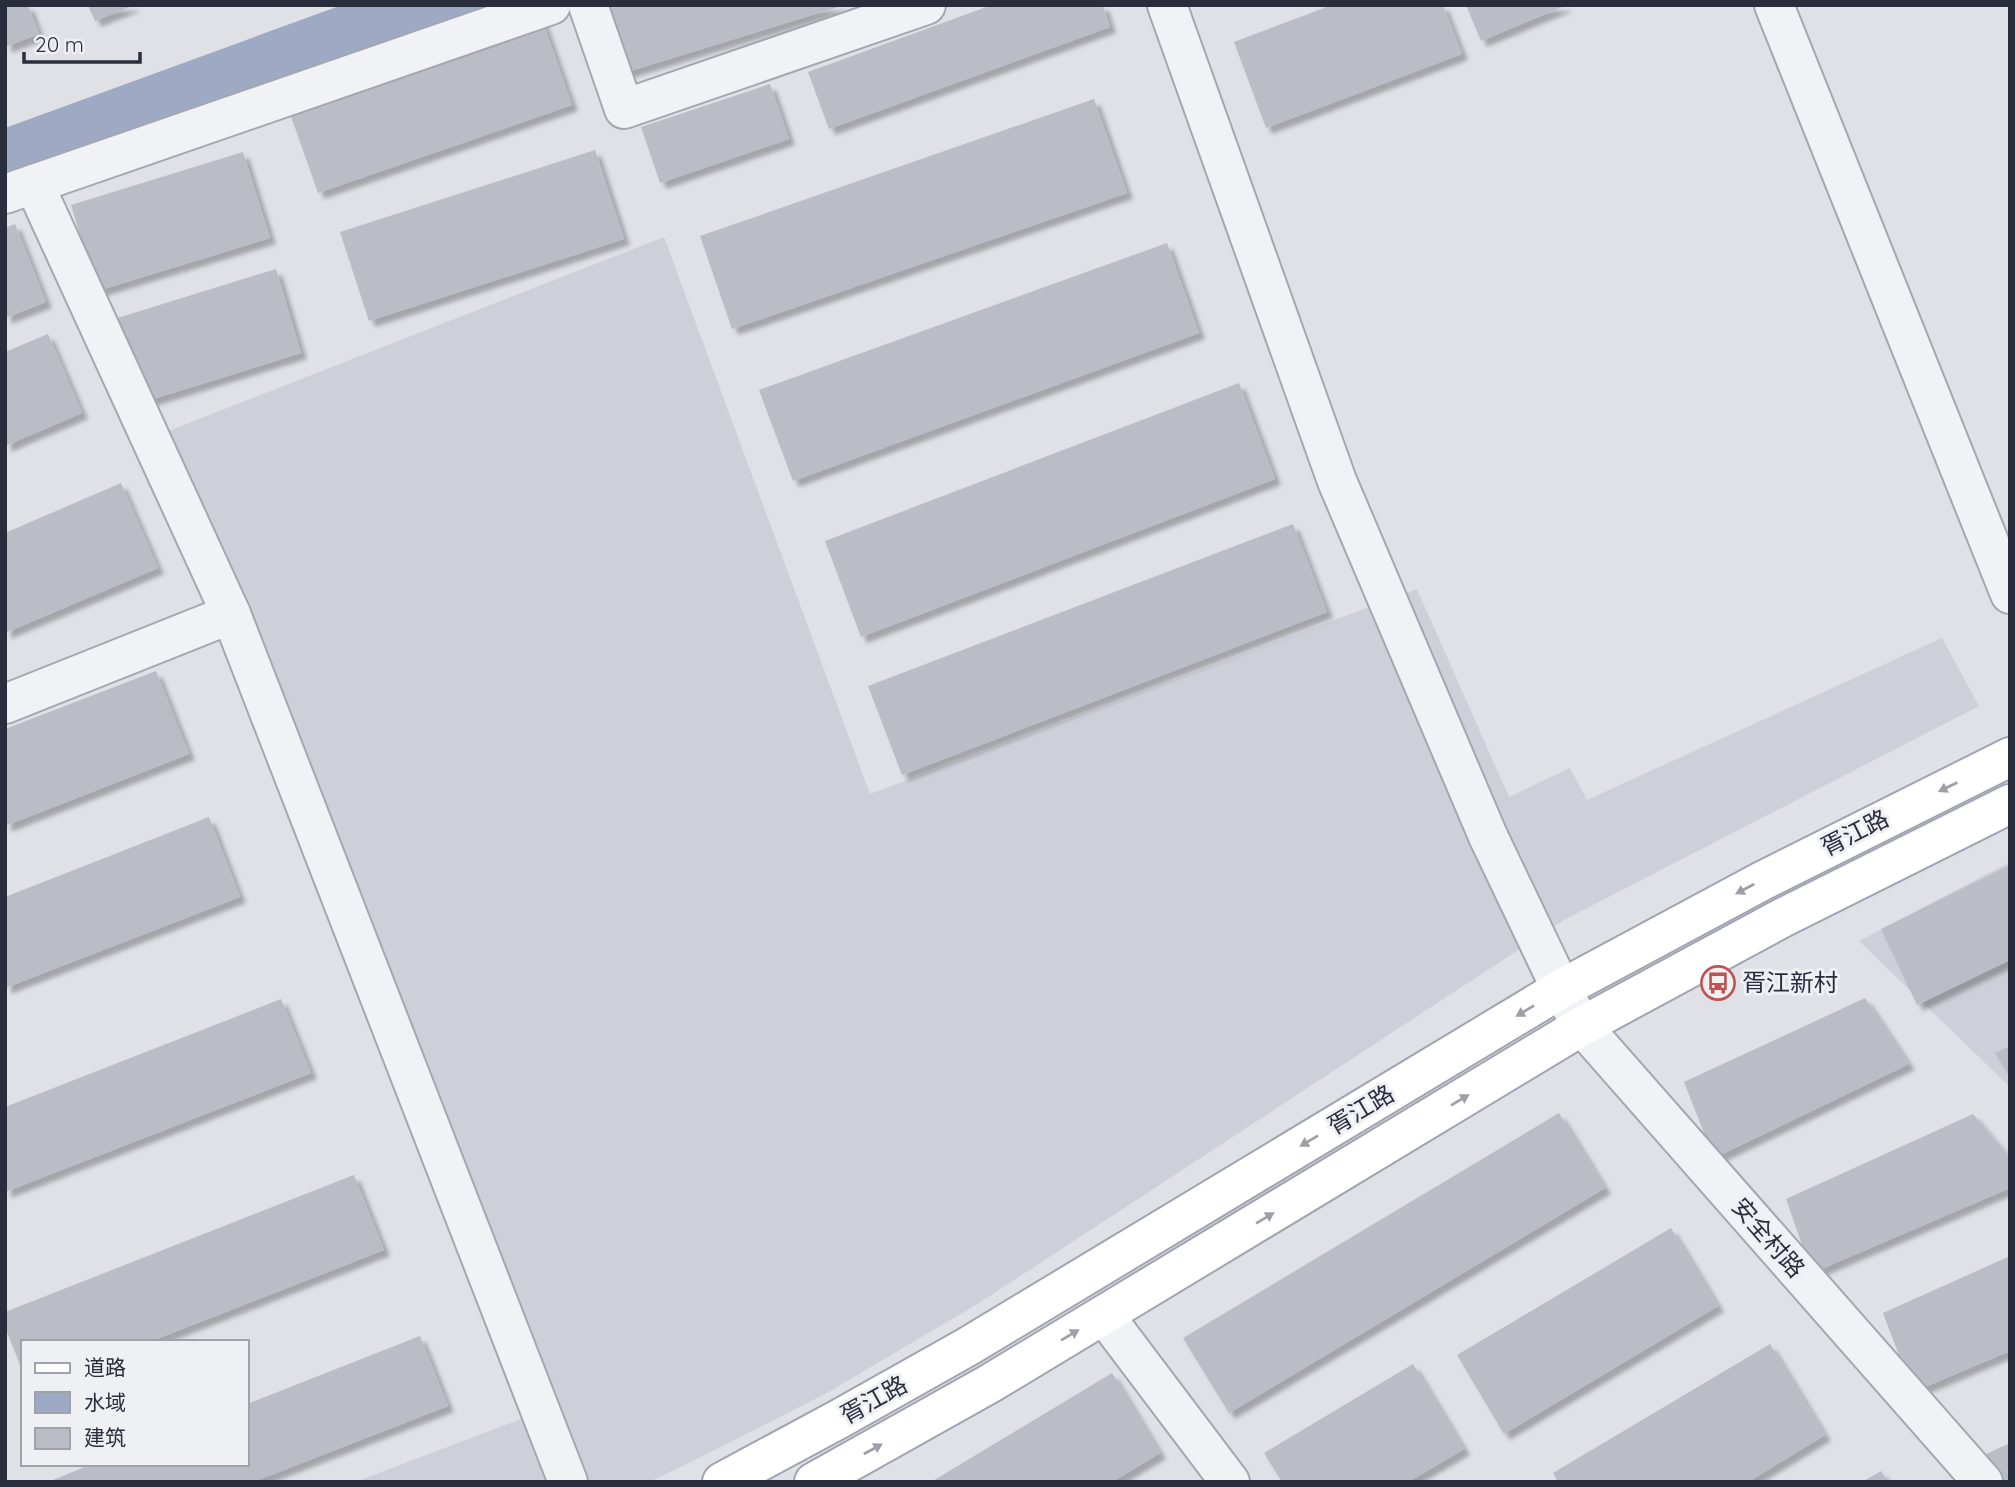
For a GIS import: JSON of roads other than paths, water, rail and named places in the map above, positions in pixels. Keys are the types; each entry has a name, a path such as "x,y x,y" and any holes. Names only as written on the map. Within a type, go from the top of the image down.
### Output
{"main road":[{"name":"胥江路","path":"722,1482 967,1347 1561,989 1762,881 2010,757"},
{"name":"胥江路","path":"814,1482 989,1384 1582,1026 1782,918 2010,804"}],"street":[{"path":"551,5 20,189 231,614 568,1482"},
{"path":"571,5 580,17 582,5"},
{"path":"587,5 624,108 926,5"},
{"name":"安全村路","path":"1167,5 1336,481 1488,836 1561,989 1582,1026 1983,1482"},
{"path":"1774,5 2010,594"},
{"path":"5,704 231,614"},
{"path":"1104,1315 1215,1477"}],"water":[{"path":"342,5 510,5 5,180 5,128"}],"place":[{"name":"胥江新村","path":"1718,983"}]}
